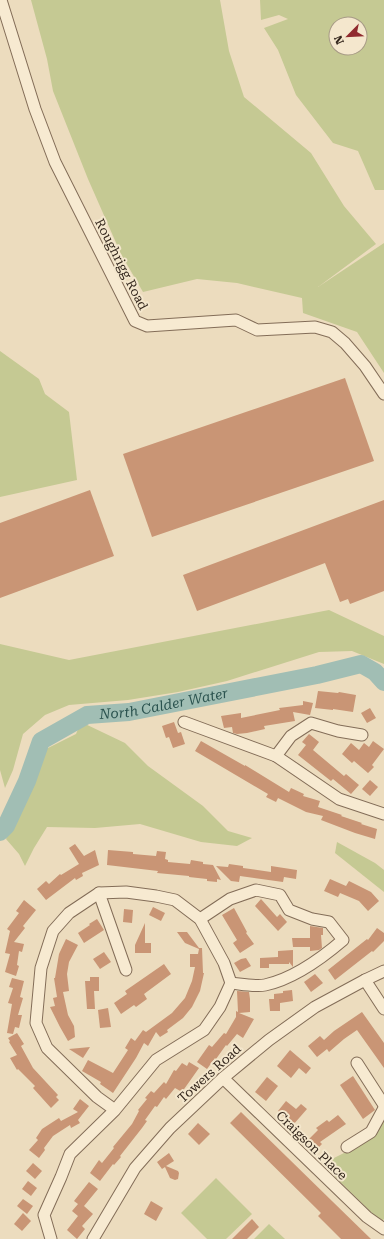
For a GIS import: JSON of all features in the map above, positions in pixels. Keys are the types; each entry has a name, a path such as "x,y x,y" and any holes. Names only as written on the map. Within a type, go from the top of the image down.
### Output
{"street":[{"name":"Roughrigg Road","path":"1,0 35,109 55,162 135,321 147,326 236,320 257,330 314,327 332,332 346,343 365,366 384,394"},
{"path":"184,722 276,756 339,799 384,814"},
{"path":"276,756 291,736 311,723 362,735"},
{"path":"200,919 230,899 256,890 280,894 289,910 312,919 329,922 343,940 328,953 292,975 264,986 231,983"},
{"path":"51,1239 44,1215 70,1154 116,1110 156,1060 204,1030 220,1007 231,983 224,962 200,919 175,900 126,892 98,893 68,913 53,931 42,968 36,1023 47,1048 97,1097 116,1110"},
{"path":"98,893 126,970"},
{"name":"Towers Road","path":"94,1239 135,1168 170,1128 223,1078 269,1040 315,1008 384,970"},
{"path":"365,980 384,1009"},
{"path":"357,1063 384,1105"},
{"name":"Craigson Place","path":"223,1078 367,1217 383,1227"},
{"path":"347,1147 371,1132 384,1108"}],"green space":[{"path":"31,0 220,0 229,51 244,97 311,153 344,206 376,244 318,287 384,243 384,373 357,332 303,313 302,298 237,283 197,279 143,292 121,254 88,179 53,91 47,59"},
{"path":"260,0 384,0 384,190 375,190 358,151 333,143 296,95 278,50 264,28 288,19 279,15 261,20"},
{"path":"0,351 39,379 45,394 69,412 77,480 0,497"},
{"path":"329,610 384,636 384,664 352,651 319,652 227,681 178,692 128,700 69,705 45,715 23,734 13,770 5,788 0,770 0,644 69,660"},
{"path":"81,722 125,743 148,766 203,806 228,831 252,838 237,846 201,842 140,824 95,828 47,827 25,866 19,854 6,839 29,792 42,751 76,734"},
{"path":"337,842 375,863 384,870 384,892 335,853"},
{"path":"384,1119 384,1219 381,1222 322,1164 360,1145"},
{"path":"216,1178 252,1214 226,1239 207,1239 181,1213"},
{"path":"269,1224 285,1239 254,1239"}],"building":[{"path":"345,378 374,461 152,537 123,454"},
{"path":"90,490 114,556 0,598 0,523"},
{"path":"384,500 384,591 350,604 348,599 340,602 325,563 197,611 183,575"},
{"path":"318,691 339,692 356,695 353,712 315,708"},
{"path":"303,701 313,703 310,715 293,712 295,721 264,726 265,729 237,734 233,733 232,727 224,728 221,716 241,713 241,718 280,710 279,708 303,705"},
{"path":"370,708 376,718 367,723 361,713"},
{"path":"174,722 178,733 181,732 185,744 173,748 169,737 166,738 162,726"},
{"path":"309,734 319,742 313,750 344,776 346,774 359,785 351,794 333,779 331,781 298,755 306,745 302,742"},
{"path":"201,741 245,765 289,792 291,788 304,794 303,796 320,801 318,807 377,829 375,839 321,820 323,816 306,812 278,798 276,802 266,797 268,794 195,751"},
{"path":"373,741 384,749 372,765 374,767 368,773 354,761 352,763 342,754 351,743 359,750 364,743 369,747"},
{"path":"370,780 378,787 370,796 362,789"},
{"path":"75,844 84,856 95,850 99,865 82,873 83,876 76,880 75,878 46,900 37,889 46,881 49,884 60,874 61,875 79,864 69,848"},
{"path":"108,850 156,856 157,851 166,852 165,859 168,860 168,862 190,864 191,860 203,862 203,864 213,865 221,880 217,879 217,882 207,881 207,879 189,876 157,873 158,871 107,865"},
{"path":"229,864 243,866 243,868 271,872 271,866 297,870 296,879 284,877 283,882 240,876 239,882 231,881 216,866 228,867"},
{"path":"330,879 346,886 349,881 371,892 379,901 368,911 359,901 340,893 338,897 324,891"},
{"path":"261,899 277,917 280,914 287,922 278,931 255,906"},
{"path":"24,900 36,910 23,926 25,928 14,942 24,944 22,952 19,951 17,965 19,966 16,976 5,972 10,954 5,953 10,931 7,929 19,913 16,911"},
{"path":"153,907 165,913 161,921 149,915"},
{"path":"234,908 247,932 246,933 254,944 240,953 233,943 237,940 222,915"},
{"path":"124,909 133,910 132,923 123,922"},
{"path":"97,919 104,930 84,943 78,933"},
{"path":"145,923 145,943 151,943 151,953 135,953 135,945"},
{"path":"310,926 323,928 323,935 321,935 322,948 319,950 310,951 310,947 293,947 292,938 310,938"},
{"path":"377,928 384,933 384,941 373,952 372,951 335,980 328,970 367,939 368,940"},
{"path":"177,932 187,932 199,948 202,948 204,973 200,991 192,1007 183,1018 167,1030 168,1032 160,1037 156,1032 148,1046 144,1043 113,1093 100,1084 101,1082 82,1071 88,1060 113,1073 128,1050 125,1048 131,1038 135,1041 143,1030 146,1032 172,1013 185,998 192,981 195,967 190,967 190,954 198,954 199,949 185,943"},
{"path":"66,939 78,945 69,962 67,974 69,991 63,992 68,1015 74,1026 75,1037 68,1041 50,1007 55,1006 53,998 57,997 54,978 59,954"},
{"path":"293,950 293,967 289,962 289,964 269,964 269,968 260,968 260,958 278,957 278,951"},
{"path":"104,952 111,962 100,969 93,959"},
{"path":"246,958 251,966 240,972 234,963"},
{"path":"164,964 171,974 144,994 147,999 136,1007 134,1005 121,1014 114,1003 127,994 125,991"},
{"path":"315,974 323,983 311,992 304,982"},
{"path":"90,977 99,977 99,991 94,991 95,1009 87,1009 85,981 90,981"},
{"path":"12,978 24,981 20,997 23,998 18,1015 22,1015 19,1028 15,1027 13,1034 7,1033 12,1004 8,1003 13,988 9,987"},
{"path":"292,990 293,1001 280,1003 280,1011 270,1011 269,999 274,999 274,994"},
{"path":"237,991 249,992 250,1012 239,1013 254,1019 243,1038 237,1034 207,1069 197,1062 209,1045 212,1047 224,1033 226,1034 236,1017 236,1011 238,1012"},
{"path":"108,1008 111,1027 100,1028 98,1010"},
{"path":"362,1012 384,1043 384,1068 357,1030 329,1052 327,1049 317,1057 308,1046 320,1036 324,1040 334,1031"},
{"path":"17,1033 24,1044 21,1046 33,1068 58,1095 56,1097 59,1100 51,1108 33,1088 35,1086 18,1069 17,1070 10,1058 17,1055 8,1038"},
{"path":"90,1047 83,1058 69,1049"},
{"path":"290,1050 311,1068 306,1074 299,1068 291,1078 277,1066"},
{"path":"189,1062 199,1068 182,1092 175,1088 166,1099 164,1097 157,1107 155,1106 145,1120 147,1121 120,1156 121,1157 114,1165 113,1164 100,1181 90,1173 99,1160 102,1163 132,1124 139,1111 138,1110 147,1099 145,1098 151,1091 154,1093 164,1082 166,1084 174,1070 176,1071 182,1063 187,1066"},
{"path":"353,1076 375,1110 363,1119 340,1085"},
{"path":"267,1077 278,1086 266,1101 255,1092"},
{"path":"80,1099 89,1106 78,1120 80,1123 71,1128 70,1125 53,1136 39,1158 29,1150 38,1140 36,1138 42,1129 59,1118 61,1121 78,1112 73,1109"},
{"path":"286,1101 296,1109 301,1104 307,1109 293,1125 278,1111"},
{"path":"241,1112 371,1239 341,1239 318,1216 321,1213 230,1123"},
{"path":"338,1115 346,1124 320,1142 322,1144 315,1151 306,1142 318,1130 316,1128 327,1120 329,1122"},
{"path":"198,1123 210,1134 199,1145 188,1134"},
{"path":"169,1153 174,1161 166,1166 178,1171 178,1179 175,1180 170,1178 165,1167 162,1169 157,1162"},
{"path":"33,1163 42,1171 35,1179 26,1171"},
{"path":"28,1181 37,1188 31,1196 22,1189"},
{"path":"89,1182 98,1189 84,1206 93,1214 82,1226 85,1229 77,1239 67,1230 78,1216 72,1211 78,1204 74,1201"},
{"path":"23,1199 33,1206 27,1214 17,1206"},
{"path":"151,1201 163,1208 156,1221 144,1214"},
{"path":"23,1213 31,1221 22,1231 14,1224"},
{"path":"252,1219 259,1227 247,1239 232,1239"}],"waterway":[{"name":"North Calder Water","path":"0,832 6,826 27,781 41,741 87,715 129,712 317,675 361,664 375,672 384,682"}]}
